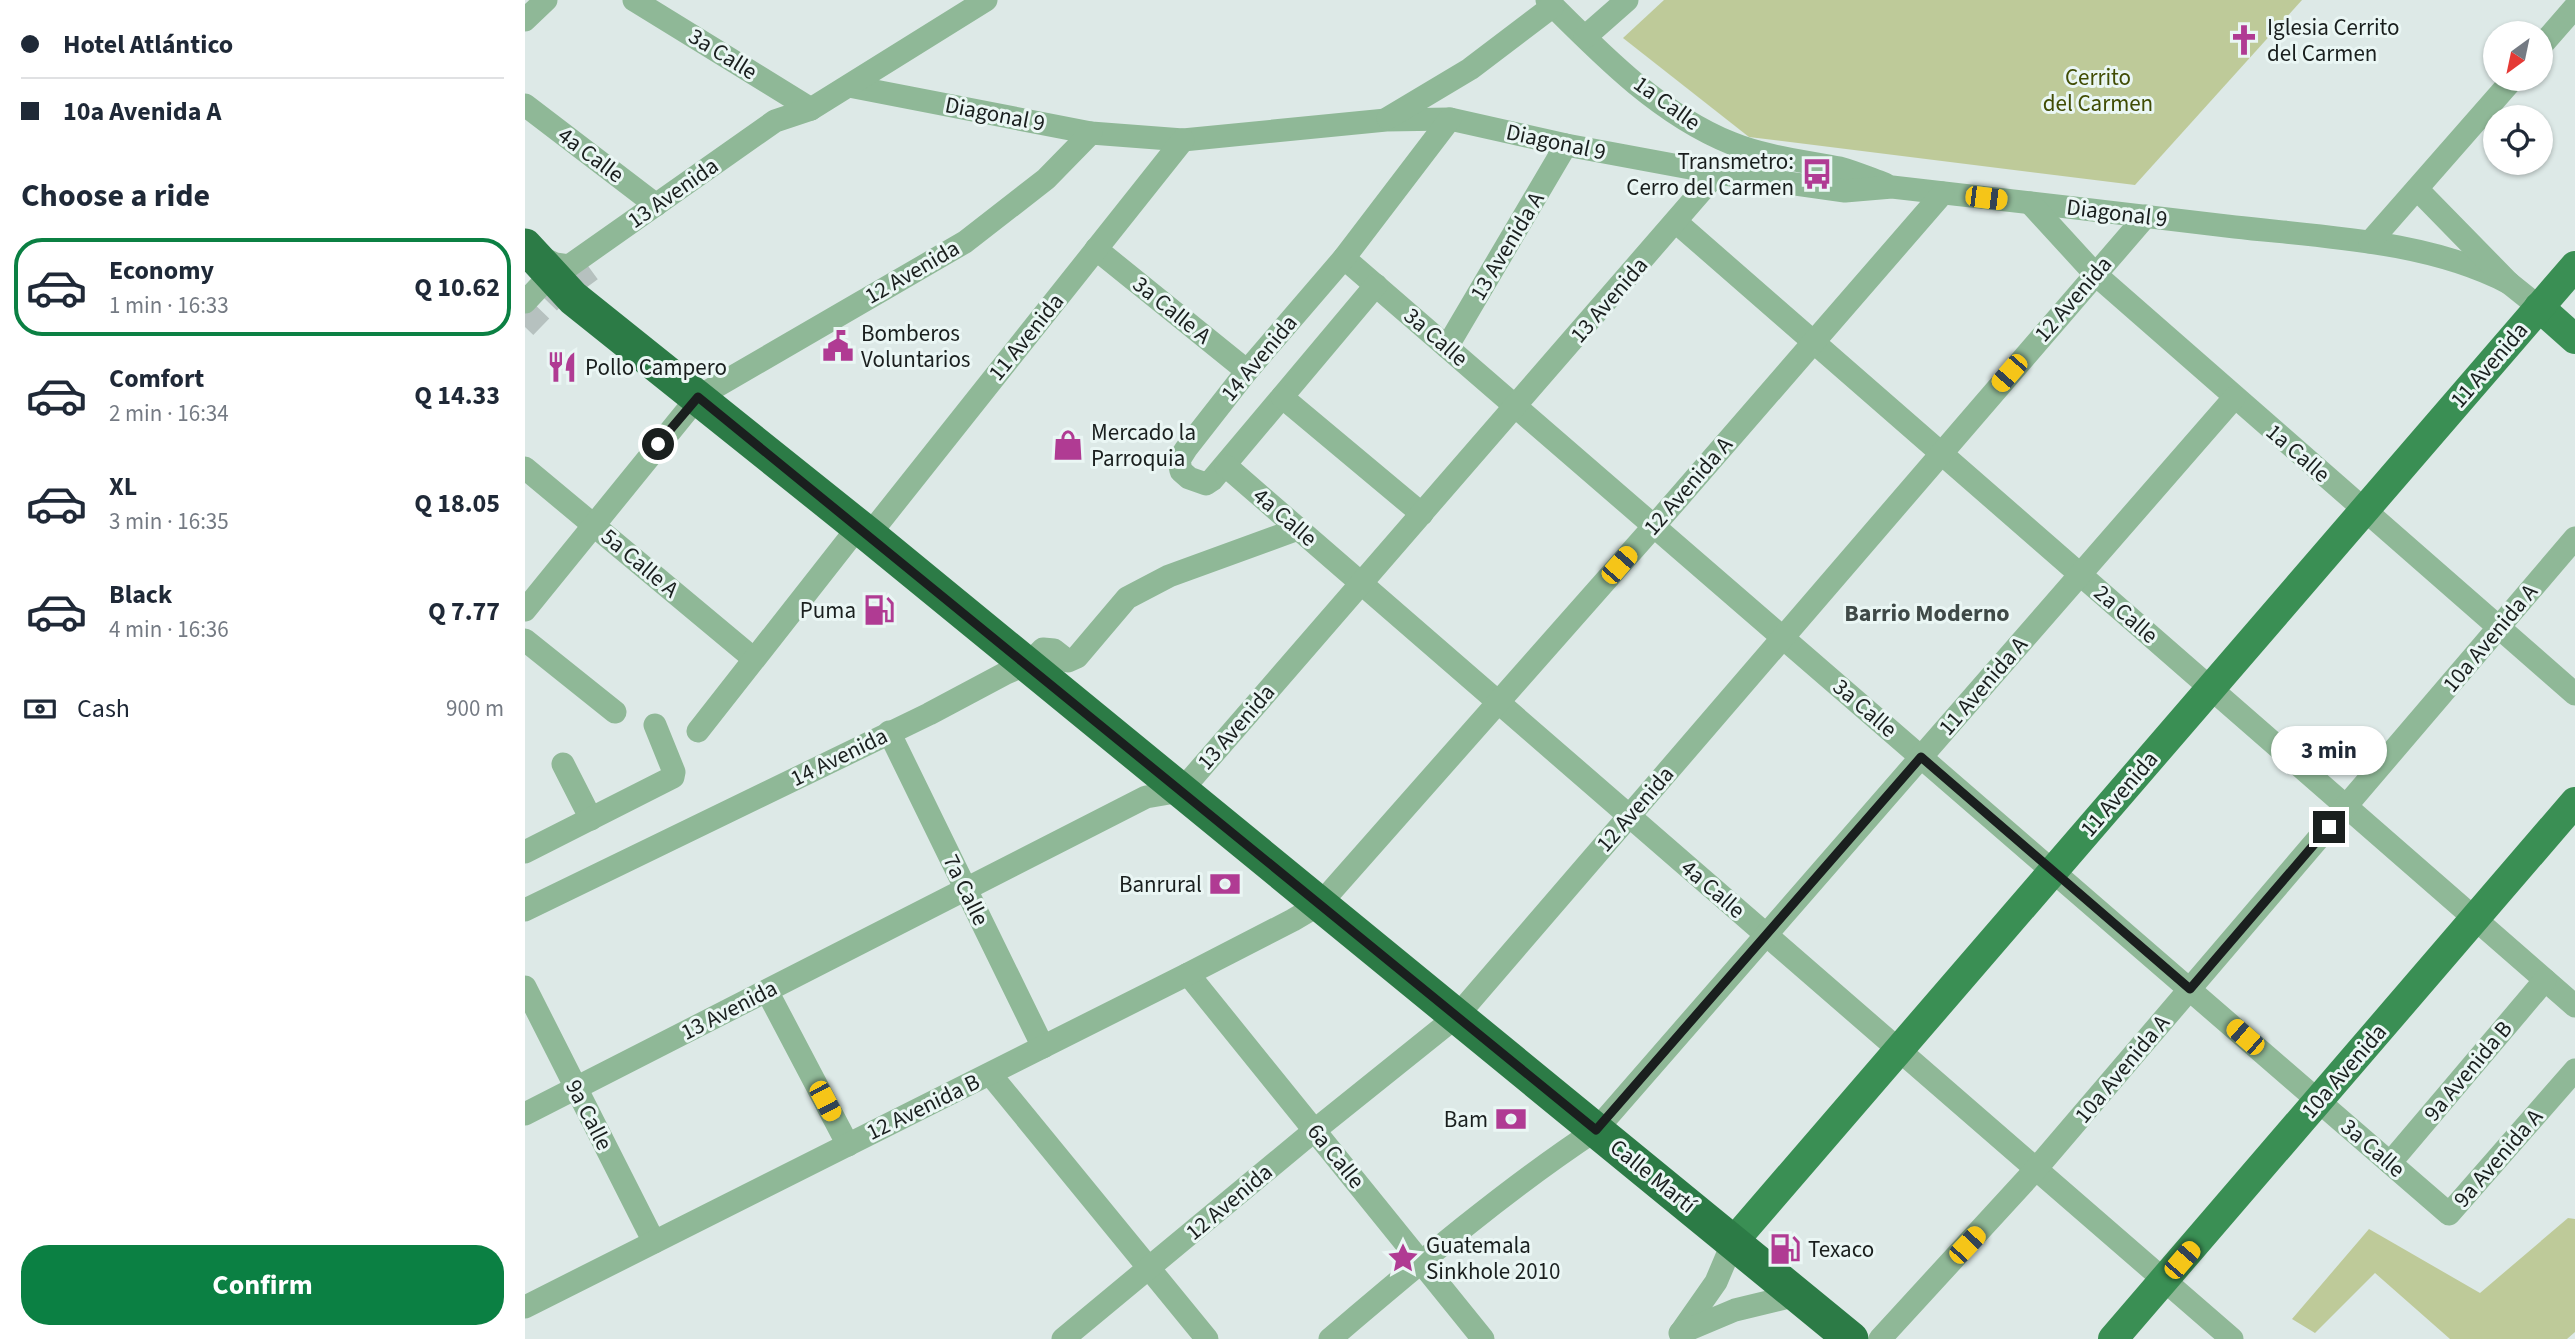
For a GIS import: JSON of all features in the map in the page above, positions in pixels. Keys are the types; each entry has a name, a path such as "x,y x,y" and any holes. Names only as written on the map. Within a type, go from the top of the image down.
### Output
{"highway":[{"name":"Calle Martí","path":"545,275 1028,664 1851,1339"}],"main road":[{"name":"11 Avenida","path":"1733,1242 2575,266"},
{"path":"2539,307 2575,339"},
{"name":"10a Avenida","path":"2113,1339 2575,802"}],"street":[{"path":"525,20 546,0"},
{"name":"3a Calle","path":"635,0 811,108"},
{"name":"13 Avenida","path":"545,275 555,264 569,267 775,121 811,108 986,0"},
{"path":"1585,37 1627,0"},
{"path":"1386,120 1470,68 1550,3"},
{"name":"1a Calle","path":"1550,3 1658,102 1693,126 1733,144 1843,169 1892,187"},
{"path":"2553,33 2575,8"},
{"path":"898,55 894,69 898,83 909,94 922,100"},
{"name":"Diagonal 9","path":"849,86 1091,133 1183,140 1386,120 1450,119 1566,145 1717,173 1845,191 1892,187 2370,243 2453,260 2483,269 2509,283"},
{"path":"2370,243 2502,91"},
{"name":"4a Calle","path":"525,105 656,205"},
{"name":"13 Avenida","path":"545,275 789,130 811,108"},
{"name":"14 Avenida","path":"1376,285 1226,466 1206,484 1188,478 1181,471 1179,460 1247,371 1344,258 1450,119"},
{"name":"12 Avenida","path":"525,610 698,397 965,242 1046,179 1091,133"},
{"name":"11 Avenida","path":"698,731 754,659 864,531 1097,249 1183,140"},
{"name":"13 Avenida A","path":"1447,347 1566,145"},
{"name":"13 Avenida","path":"525,1114 1146,797 1181,790 1717,173"},
{"path":"2417,188 2509,283 2539,307"},
{"name":"12 Avenida A","path":"1319,904 1654,526 1943,193"},
{"name":"1a Calle","path":"2030,203 2095,274 2575,694"},
{"name":"12 Avenida","path":"1063,1339 1457,1016 2145,216"},
{"name":"2a Calle","path":"1676,222 2575,1006"},
{"name":"3a Calle A","path":"1097,249 1247,371"},
{"name":"3a Calle","path":"1344,258 2449,1214"},
{"path":"1282,397 1422,514"},
{"name":"11 Avenida A","path":"1330,1339 1422,1261 1596,1130 2234,398"},
{"name":"4a Calle","path":"1226,466 2232,1339"},
{"name":"5a Calle A","path":"525,468 754,659"},
{"name":"14 Avenida","path":"525,910 1028,664 1043,649 1054,650 1069,661 1077,657 1127,598 1169,576 1298,529"},
{"name":"10a Avenida A","path":"1881,1339 2036,1169 2575,538"},
{"path":"525,640 615,712"},
{"path":"525,852 673,777 674,772 655,725"},
{"name":"7a Calle","path":"890,732 1042,1047"},
{"path":"563,764 591,818"},
{"name":"12 Avenida B","path":"525,1307 1188,974 1319,904"},
{"name":"6a Calle","path":"1188,974 1483,1339"},
{"name":"9a Avenida B","path":"2390,1163 2545,980"},
{"name":"9a Calle","path":"525,987 654,1242"},
{"path":"767,991 848,1145"},
{"name":"9a Avenida A","path":"2449,1214 2575,1070"},
{"path":"990,1074 1207,1339"},
{"name":"11 Avenida","path":"1677,1336 1716,1282 1733,1242"},
{"name":"11 Avenida","path":"1677,1336 1735,1310 1797,1295"}],"green space":[{"name":"Cerrito del Carmen","path":"1664,0 2302,0 2135,185 1749,137 1623,38"},
{"path":"2568,1218 2575,1219 2575,1332 2567,1339 2450,1339 2375,1273 2315,1333 2292,1319 2369,1229 2480,1293"}],"tunnel":[{"path":"525,327 554,297 591,270"}],"place":[{"name":"Iglesia Cerrito del Carmen","path":"2244,40"},
{"name":"Transmetro: Cerro del Carmen","path":"1817,174"},
{"name":"Bomberos Voluntarios","path":"838,346"},
{"name":"Pollo Campero","path":"562,367"},
{"name":"Mercado la Parroquia","path":"1068,445"},
{"name":"Puma","path":"879,610"},
{"name":"Banrural","path":"1225,884"},
{"name":"Bam","path":"1511,1119"},
{"name":"Texaco","path":"1785,1249"},
{"name":"Guatemala Sinkhole 2010","path":"1403,1258"}],"district":[{"name":"Barrio Moderno","path":"1927,613"}],"route":[{"path":"658,444 698,397 1596,1130 1921,757 2190,989 2329,827"}]}
